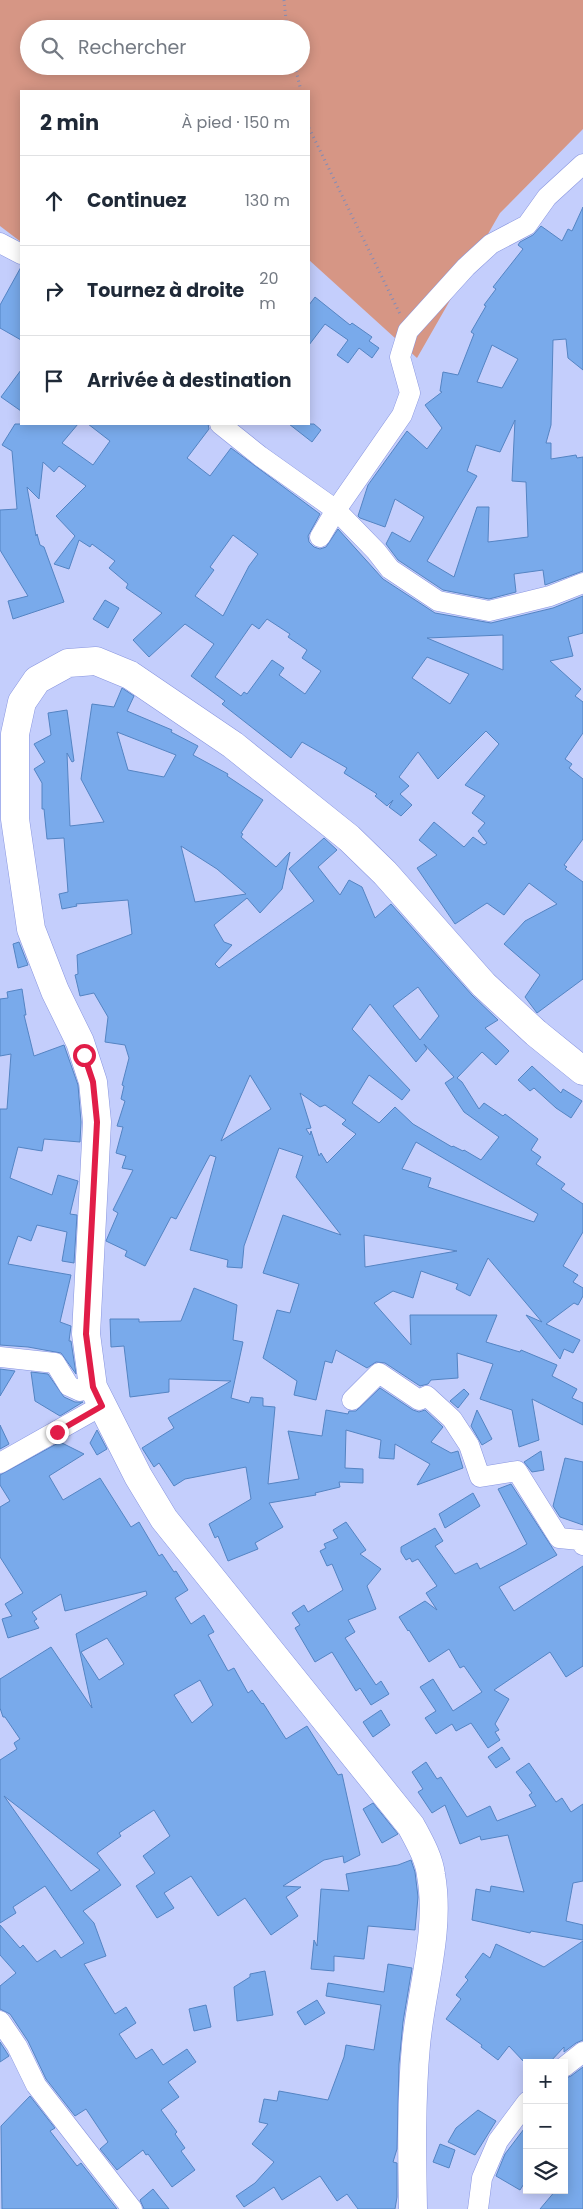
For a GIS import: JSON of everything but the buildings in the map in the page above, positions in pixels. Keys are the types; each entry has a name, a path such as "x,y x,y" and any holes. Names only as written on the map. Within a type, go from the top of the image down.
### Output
{"street":[{"path":"320,537 336,510 402,415 410,393 400,357 408,331 466,267 491,244 527,225 547,196 583,164"},
{"path":"0,243 20,253"},
{"path":"221,425 260,456 336,510 376,551 390,569 438,601 489,612 550,596 583,583"},
{"path":"413,2209 412,2125 416,2046 433,1926 434,1899 431,1874 422,1846 411,1826 164,1520 138,1476 97,1396 86,1334 97,1122 93,1082 80,1042 55,991 31,929 15,819 16,734 22,702 36,680 68,663 96,661 130,676 233,744 349,838 385,873 484,985 536,1033 583,1071"},
{"path":"0,1357 55,1363 69,1386 97,1396"},
{"path":"352,1400 379,1373 419,1400 428,1396 452,1419 469,1445 480,1477 518,1471 559,1538 580,1540 583,1546"},
{"path":"0,1464 97,1396"},
{"path":"0,2021 17,2046 36,2084 132,2209"},
{"path":"568,2064 583,2052"},
{"path":"478,2209 482,2178 498,2141 526,2104"}],"path":[{"path":"284,0 286,20"},
{"path":"297,75 301,90"},
{"path":"310,130 408,331"}],"shaded area":[{"path":"0,0 583,0 583,129 500,213 417,358 310,261 310,90 20,90 20,241 0,226"}],"route":[{"path":"57,1432 102,1406 93,1387 86,1334 97,1122 93,1082 84,1055"}]}
